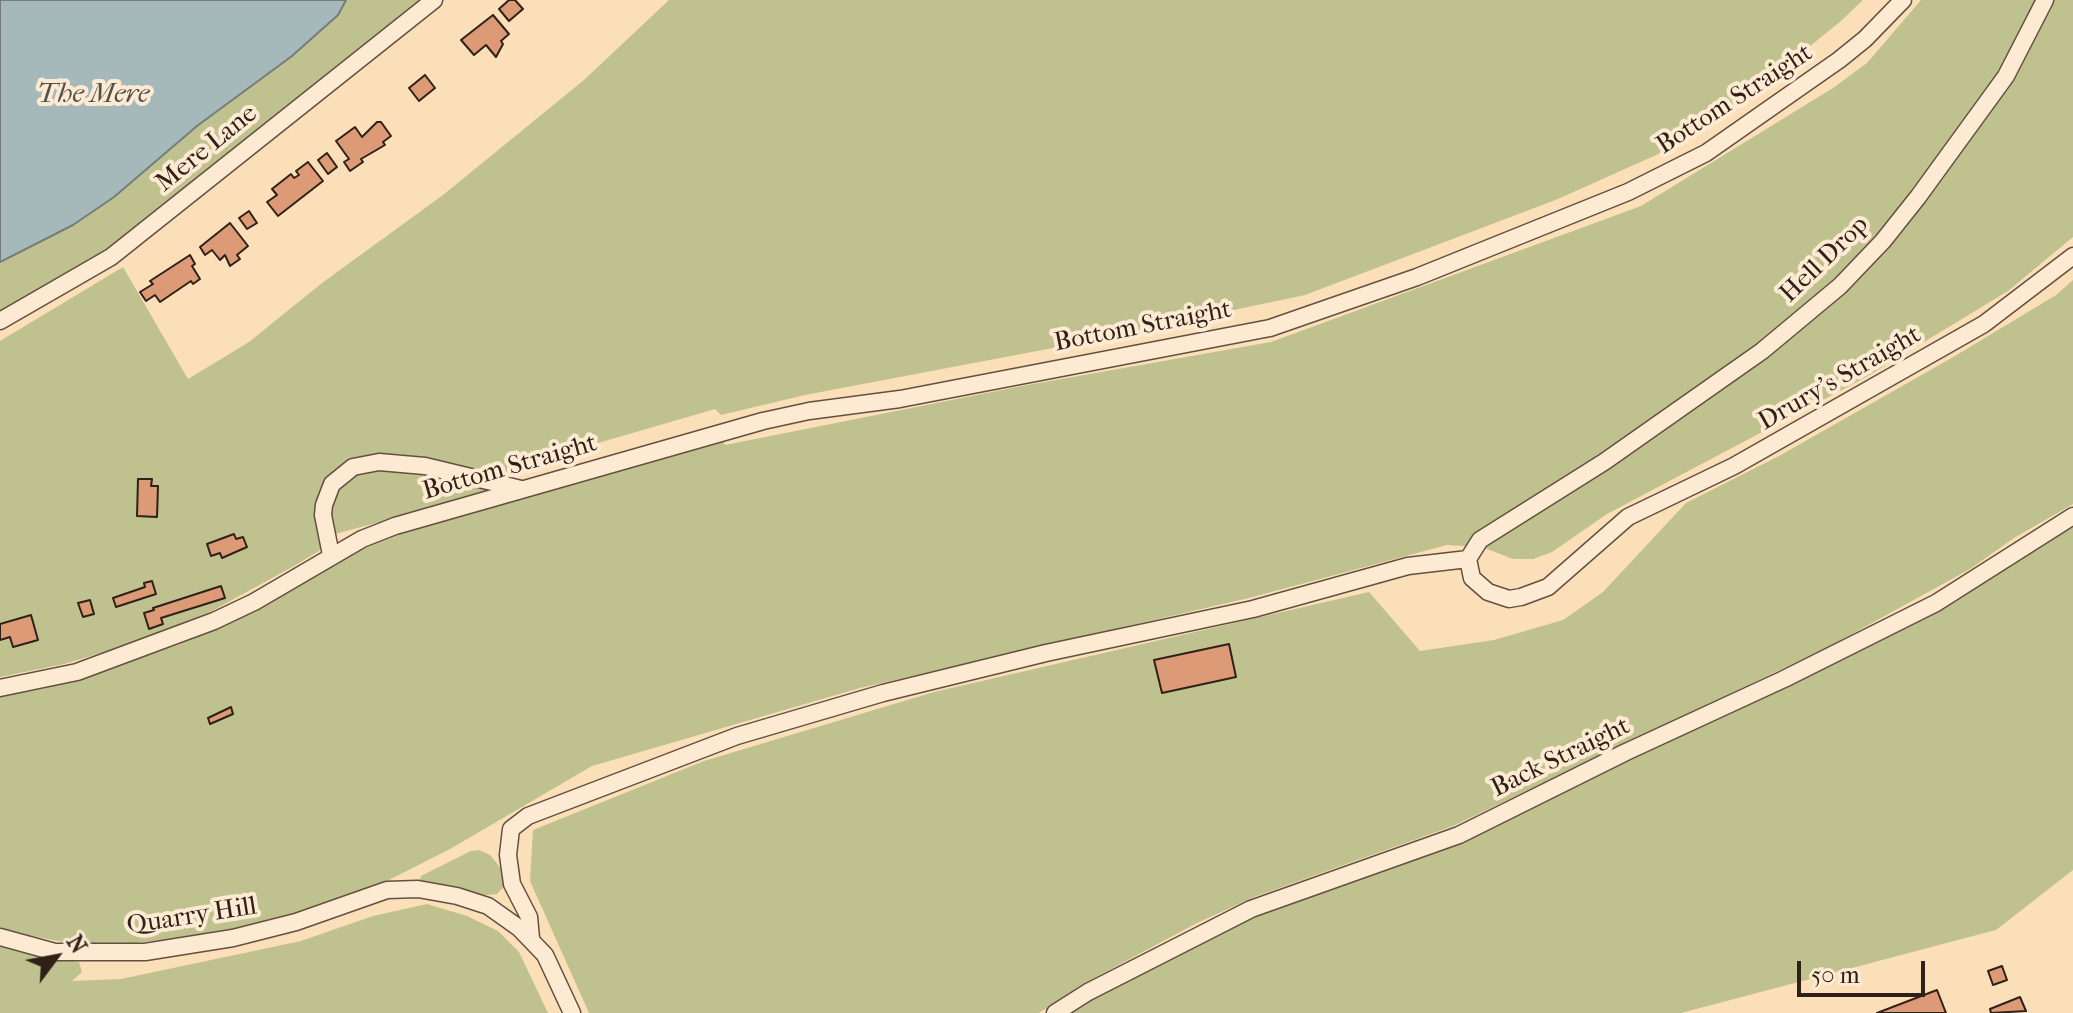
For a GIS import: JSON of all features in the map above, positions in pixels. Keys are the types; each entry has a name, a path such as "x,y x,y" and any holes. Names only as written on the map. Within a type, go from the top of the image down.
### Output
{"street":[{"name":"Mere Lane","path":"0,321 111,257 434,0"},
{"name":"Bottom Straight","path":"0,688 77,672 158,643 254,602 362,539 395,526 522,489 794,414 900,399 1270,328 1402,282 1543,229 1706,153 1839,60 1865,39 1903,0"},
{"name":"Hell Drop","path":"1468,559 1480,540 1567,487 1762,351 1840,286 1883,241 1918,197 2006,76 2045,0"},
{"name":"Drury's Straight","path":"1468,559 1472,578 1478,586 1499,597 1521,597 1548,587 1619,523 1734,466 1984,324 2073,256"},
{"path":"331,555 324,505 332,484 353,467 379,462 425,466 522,489"},
{"name":"Back Straight","path":"1055,1013 1088,992 1251,909 1459,835 1626,752 1784,679 1936,603 2073,516"},
{"path":"531,938 529,917 512,884 509,836 515,823 542,811 737,736 883,693 1046,653 1253,609 1408,566 1468,559"},
{"path":"512,884 504,898 488,906 531,938 545,955 572,1013"},
{"name":"Quarry Hill","path":"0,937 55,952 145,952 233,938 296,922 387,890 418,889 457,896 488,906"}],"green space":[{"name":"The Mere","path":"0,0 427,0 120,243 0,312"},
{"path":"669,0 1863,0 1736,106 1665,151 1558,199 1305,295 1058,347 805,395 721,415 715,409 526,464 523,470 515,468 495,491 335,534 319,551 294,566 210,612 151,637 64,664 0,677 0,341 123,267 188,379 249,342 322,283 443,195 584,80"},
{"path":"1921,0 2073,0 2073,237 2008,291 1868,376 1607,514 1552,552 1533,559 1513,559 1482,547 1447,545 1249,598 860,688 592,766 450,849 389,880 278,920 224,932 96,948 0,930 0,696 43,689 178,645 227,623 358,551 418,527 722,439 725,445 1022,386 1271,342 1641,206 1833,88 1867,63"},
{"path":"2073,280 2073,504 2014,538 1970,569 1832,645 1453,826 1254,897 1197,923 1081,985 1039,1013 589,1013 530,881 533,830 704,761 934,692 1369,592 1420,651 1494,640 1563,620 1603,592 1686,503 1779,456 1955,356 2056,295"},
{"path":"2073,526 2073,870 1996,930 1681,1013 1067,1013 1090,998 1256,915 1461,840 1931,613"},
{"path":"479,850 490,855 503,871 506,884 497,894 479,896 419,882 421,876"},
{"path":"427,904 467,916 498,931 519,952 548,1013 0,1013 0,946 39,957 79,962 82,972 72,981 121,979 301,941 373,916"}],"water":[{"name":"The Mere","path":"0,0 346,0 338,15 292,56 197,126 114,197 73,225 0,262"}],"building":[{"path":"509,0 515,0 523,9 509,21 499,9"},
{"path":"493,15 509,34 501,41 503,44 496,57 486,45 474,55 461,40"},
{"path":"425,75 435,88 419,101 409,88"},
{"path":"377,122 381,122 391,136 383,142 385,145 361,159 363,162 350,171 344,162 349,159 336,141 355,127 362,137"},
{"path":"327,153 337,167 328,174 318,160"},
{"path":"308,162 323,181 278,216 267,202 277,195 272,189 291,174 294,178 299,175 296,171"},
{"path":"249,211 257,223 247,229 239,218"},
{"path":"230,223 248,246 237,255 240,259 230,266 225,255 220,260 212,250 205,255 200,247"},
{"path":"190,255 200,279 193,284 191,281 160,302 155,295 146,301 140,292 153,284 150,281"},
{"path":"138,479 152,479 151,486 158,486 157,517 137,516"},
{"path":"234,534 236,539 243,537 247,547 222,558 220,553 211,556 207,544"},
{"path":"152,581 156,594 116,607 113,598 145,587 144,583"},
{"path":"221,586 225,598 161,618 163,624 149,629 144,613"},
{"path":"90,600 94,614 83,617 78,603"},
{"path":"31,615 38,640 13,647 10,637 0,640 0,624"},
{"path":"1229,644 1236,677 1162,693 1154,660"},
{"path":"231,707 233,714 210,724 208,718"},
{"path":"2002,966 2007,980 1993,985 1988,971"},
{"path":"1937,990 1946,1013 1877,1013"},
{"path":"2020,997 2026,1011 1991,1013 1990,1009"}]}
